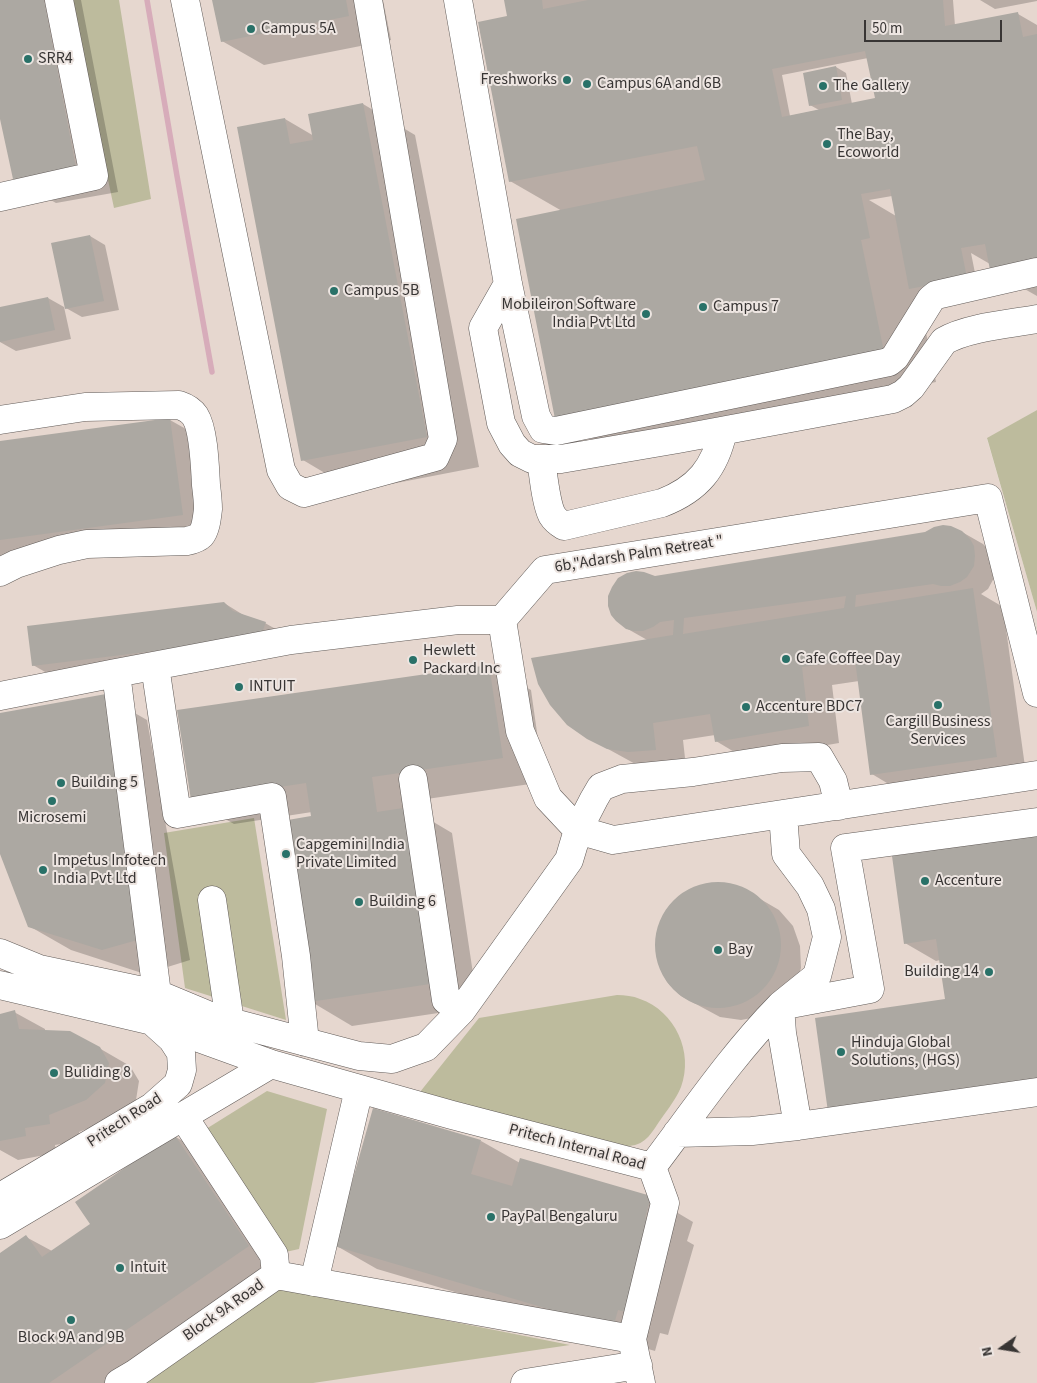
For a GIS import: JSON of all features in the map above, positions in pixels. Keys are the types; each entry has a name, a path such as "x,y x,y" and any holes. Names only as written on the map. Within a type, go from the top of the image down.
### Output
{"lane":[{"path":"0,197 94,176 59,0"},
{"path":"185,0 281,470 290,486 304,493 435,457 442,440 368,0"},
{"path":"385,0 390,28"},
{"path":"458,0 508,284 536,416 543,428 556,431 889,362 895,357 931,299 936,295 1037,272"},
{"path":"480,124 468,140 468,153 483,238 492,256"},
{"path":"508,284 483,328 501,423 512,444 520,453 532,459 561,460 893,399 911,387 944,340 964,332 1037,319"},
{"path":"0,420 85,407 179,405 189,410 198,423 204,454 208,508 202,533 198,538 192,540 87,544 60,550 16,564 0,572"},
{"path":"541,459 549,507 557,521 564,526 676,498 689,490 708,469 715,457 723,431"},
{"name":"6b,\"Adarsh Palm Retreat \"","path":"502,620 545,570 988,498 1037,693"},
{"path":"0,696 291,640 458,620 502,620 520,731 548,798 578,830 613,840 1037,775"},
{"path":"155,666 177,814 272,797 296,956 306,1042"},
{"path":"116,674 157,994 152,1022"},
{"path":"0,953 39,969 157,994 224,1021 359,1056 392,1059 426,1047 461,1011 570,860 578,830 601,787 622,780 694,772 782,758 819,757 833,781 840,806"},
{"path":"413,779 446,1000 461,1011"},
{"path":"652,1167 756,1031 780,1006 816,976 827,937 821,909 810,886 786,854 783,814"},
{"path":"780,1006 870,989 845,848 1037,822"},
{"path":"205,903 224,1021"},
{"name":"Pritech Road","path":"0,984 152,1022 172,1039 181,1053 182,1070 178,1084 152,1107 0,1196"},
{"path":"780,1006 782,1032 798,1126"},
{"name":"Pritech Internal Road","path":"152,1022 272,1064 452,1115 652,1167 665,1203 637,1362"},
{"path":"0,1225 272,1064"},
{"path":"314,1282 360,1089"},
{"path":"677,1134 752,1131 798,1126 1037,1092"},
{"name":"Block 9A Road","path":"119,1383 276,1275 274,1255 183,1116"},
{"path":"276,1275 314,1282 637,1362"},
{"path":"525,1383 637,1362"}],"shaded area":[{"path":"0,0 1037,0 1037,410 987,439 1037,612 1037,1383 0,1383"},
{"path":"70,0 119,0 151,199 114,208"},
{"path":"1037,410 1037,612 987,438"},
{"path":"254,818 286,1020 185,988 164,833"},
{"path":"617,995 640,999 663,1013 679,1034 683,1047 685,1060 681,1087 654,1130 642,1142 623,1146 420,1092 479,1018"},
{"path":"267,1091 327,1109 299,1249 281,1253 206,1129"},
{"path":"278,1287 570,1345 313,1383 132,1383"}],"building":[{"name":"SRR4","path":"0,0 44,0 76,168 13,179 0,119"},
{"name":"Campus 5A","path":"212,0 346,0 349,16 221,42"},
{"path":"504,0 542,0 543,9 588,0 943,0 945,26 1018,12 1023,37 1037,34 1037,261 990,270 985,244 961,248 967,278 909,289 890,189 861,194 870,238 861,240 884,352 555,419 516,219 705,180 697,146 509,182 478,22 507,16","holes":["865,51 875,98 782,117 772,69"]},
{"name":"The Gallery","path":"836,66 842,100 809,106 803,73"},
{"name":"Campus 5B","path":"363,103 427,437 301,461 237,127 285,118 290,144 313,140 308,114"},
{"path":"90,235 104,301 65,309 51,243"},
{"path":"48,297 55,330 0,342 0,307"},
{"path":"170,418 183,515 0,540 0,441"},
{"path":"951,526 962,531 970,539 974,546 975,556 974,566 967,577 950,586 933,584 856,595 855,607 973,588 997,757 870,775 855,660 802,667 809,726 715,742 710,714 653,723 656,750 628,752 607,749 587,739 567,725 550,705 538,684 531,658 673,635 674,620 660,622 643,631 634,631 626,629 611,615 608,606 608,596 618,578 627,573 636,571 655,576 925,532 934,527","holes":["846,596 844,608 683,634 684,618"]},
{"path":"224,602 233,611 266,622 260,638 32,666 27,626"},
{"name":"Building 6","path":"489,665 503,758 372,777 377,812 410,807 437,983 309,1002 282,821 311,816 306,783 191,800 177,710"},
{"name":"Building 5","path":"106,694 148,937 102,950 28,927 0,854 0,713"},
{"name":"Building 14","path":"1037,835 1037,1082 828,1112 815,1018 945,999 936,939 904,944 892,856"},
{"name":"Bay","path":"718,882 742,887 762,901 776,921 781,945 776,969 762,989 742,1003 718,1008 694,1003 674,989 660,969 655,945 660,921 674,901 694,887"},
{"name":"Buliding 8","path":"15,1010 19,1029 70,1031 100,1047 109,1063 105,1083 86,1100 49,1115 50,1124 25,1128 26,1136 0,1141 0,1014"},
{"path":"373,1108 481,1140 471,1174 512,1186 520,1158 651,1196 645,1218 652,1220 626,1312 618,1310 613,1328 334,1246"},
{"name":"Block 9A and 9B","path":"174,1134 249,1246 49,1383 0,1383 0,1253 26,1235 42,1257 90,1224 75,1202"}],"waterway":[{"path":"147,0 212,372"}],"place":[{"name":"Campus 5A","path":"251,29"},
{"name":"SRR4","path":"28,59"},
{"name":"Freshworks","path":"567,80"},
{"name":"Campus 6A and 6B","path":"587,84"},
{"name":"The Gallery","path":"823,86"},
{"name":"The Bay, Ecoworld","path":"827,144"},
{"name":"Campus 5B","path":"334,291"},
{"name":"Campus 7","path":"703,307"},
{"name":"Mobileiron Software India Pvt Ltd","path":"646,314"},
{"name":"Cafe Coffee Day","path":"786,659"},
{"name":"Hewlett Packard Inc","path":"413,660"},
{"name":"INTUIT","path":"239,687"},
{"name":"Cargill Business Services","path":"938,705"},
{"name":"Accenture BDC7","path":"746,707"},
{"name":"Building 5","path":"61,783"},
{"name":"Microsemi","path":"52,801"},
{"name":"Capgemini India Private Limited","path":"286,854"},
{"name":"Impetus Infotech India Pvt Ltd","path":"43,870"},
{"name":"Accenture","path":"925,881"},
{"name":"Building 6","path":"359,902"},
{"name":"Bay","path":"718,950"},
{"name":"Building 14","path":"989,972"},
{"name":"Hinduja Global Solutions, (HGS)","path":"841,1052"},
{"name":"Buliding 8","path":"54,1073"},
{"name":"PayPal Bengaluru","path":"491,1217"},
{"name":"Intuit","path":"120,1268"},
{"name":"Block 9A and 9B","path":"71,1320"}]}
